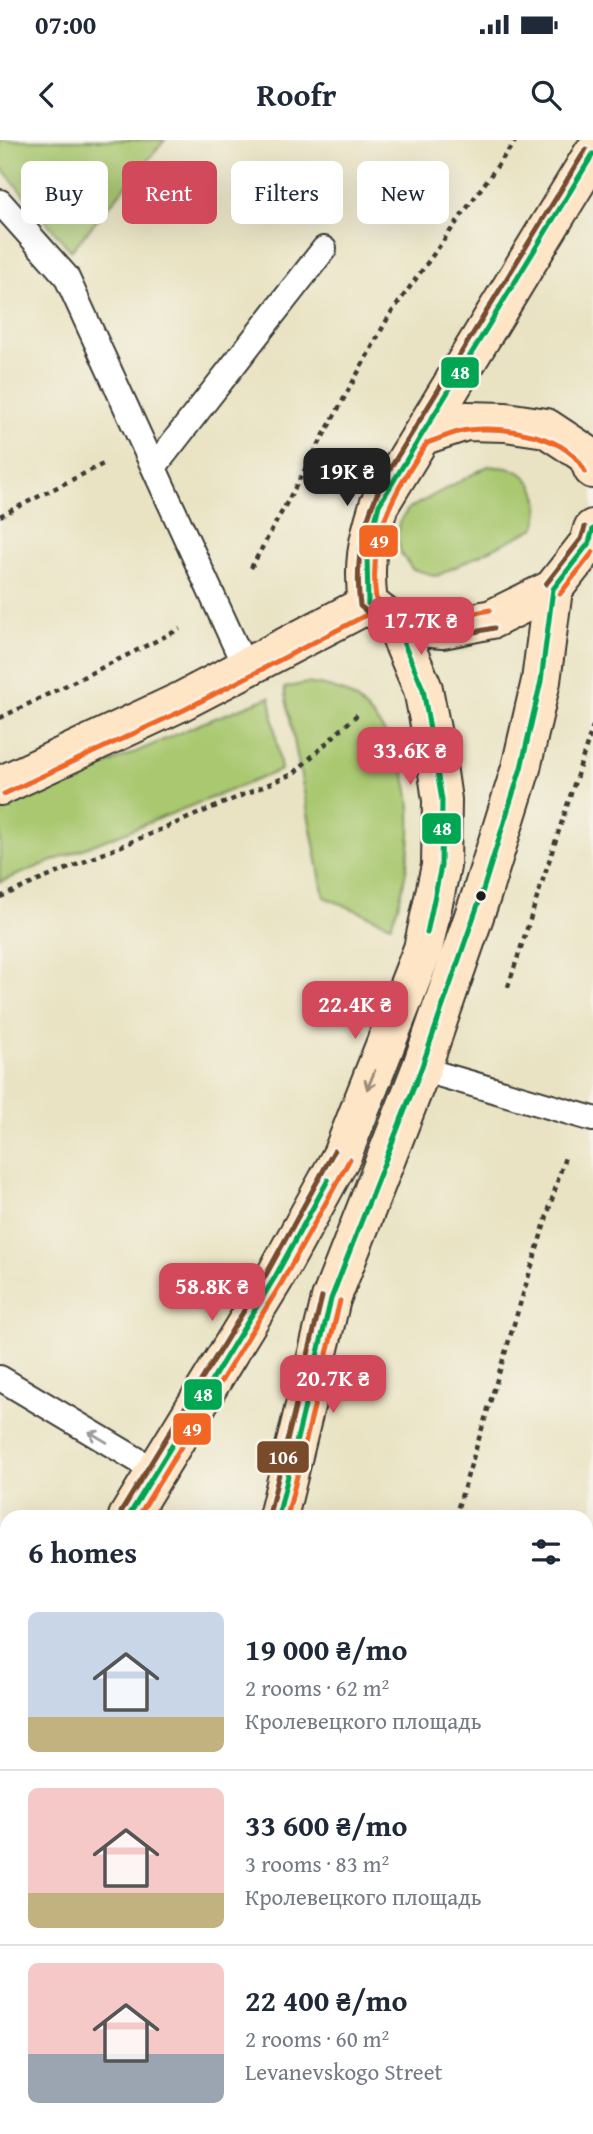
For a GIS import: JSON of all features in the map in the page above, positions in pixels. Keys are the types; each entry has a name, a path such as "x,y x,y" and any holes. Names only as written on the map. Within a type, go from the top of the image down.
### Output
{"main road":[{"path":"132,1510 275,1277 342,1155 423,948 441,866 442,800 423,689 382,615 364,574 368,540 379,505 397,472 593,154"},
{"path":"421,436 466,421 506,422 545,428 591,454"},
{"path":"0,786 246,669 382,615 443,629 492,619 553,589 589,543 593,529"},
{"path":"280,1510 331,1299 421,1069 478,905 521,768 541,681 553,589"},
{"path":"275,1277 312,1275 331,1299"}],"lane":[{"path":"0,202 66,276 246,669"},
{"path":"154,467 324,249"},
{"path":"421,1069 585,1116"},
{"path":"0,1378 156,1471"}],"path":[{"path":"251,568 389,316 516,140"},
{"path":"0,516 143,444"},
{"path":"0,718 219,610"},
{"path":"0,897 293,774 359,712"},
{"path":"508,987 593,726"},
{"path":"457,1510 585,1116"}],"green space":[{"path":"0,140 165,140 147,161 122,161 122,191 108,207 108,161 21,161 21,191 0,166"},
{"path":"48,224 94,224 71,251"},
{"path":"488,466 517,471 532,484 539,506 535,528 437,576 412,569 401,553 397,538 399,523 408,509"},
{"path":"307,683 334,689 359,702 383,730 400,762 409,800 409,844 403,887 391,925 324,897 284,688"},
{"path":"270,697 281,770 0,882 0,811 200,724"}],"transit line":[{"name":"106","path":"494,628 444,638 394,634 360,606 358,571 363,537 373,505 388,472 586,149"},
{"name":"48","path":"368,604 367,554 379,505 593,154"},
{"name":"49","path":"490,610 442,620 399,616 376,599 376,555 386,516 427,443 468,430 517,432 551,441 565,449 577,459 585,472"},
{"name":"106","path":"546,584 581,539 585,527"},
{"name":"48","path":"280,1510 331,1299 421,1069 482,893 521,768 541,681 553,589 589,543 593,529"},
{"name":"49","path":"560,594 593,552"},
{"name":"49","path":"4,794 184,710 372,612"},
{"name":"48","path":"396,625 423,689 442,800 441,866 427,933"},
{"name":"106","path":"122,1510 267,1273 334,1151"},
{"name":"49","path":"142,1510 282,1282 350,1159"},
{"name":"48","path":"132,1510 275,1277 328,1180"},
{"name":"106","path":"270,1510 322,1297"},
{"name":"49","path":"289,1510 340,1301"}]}
